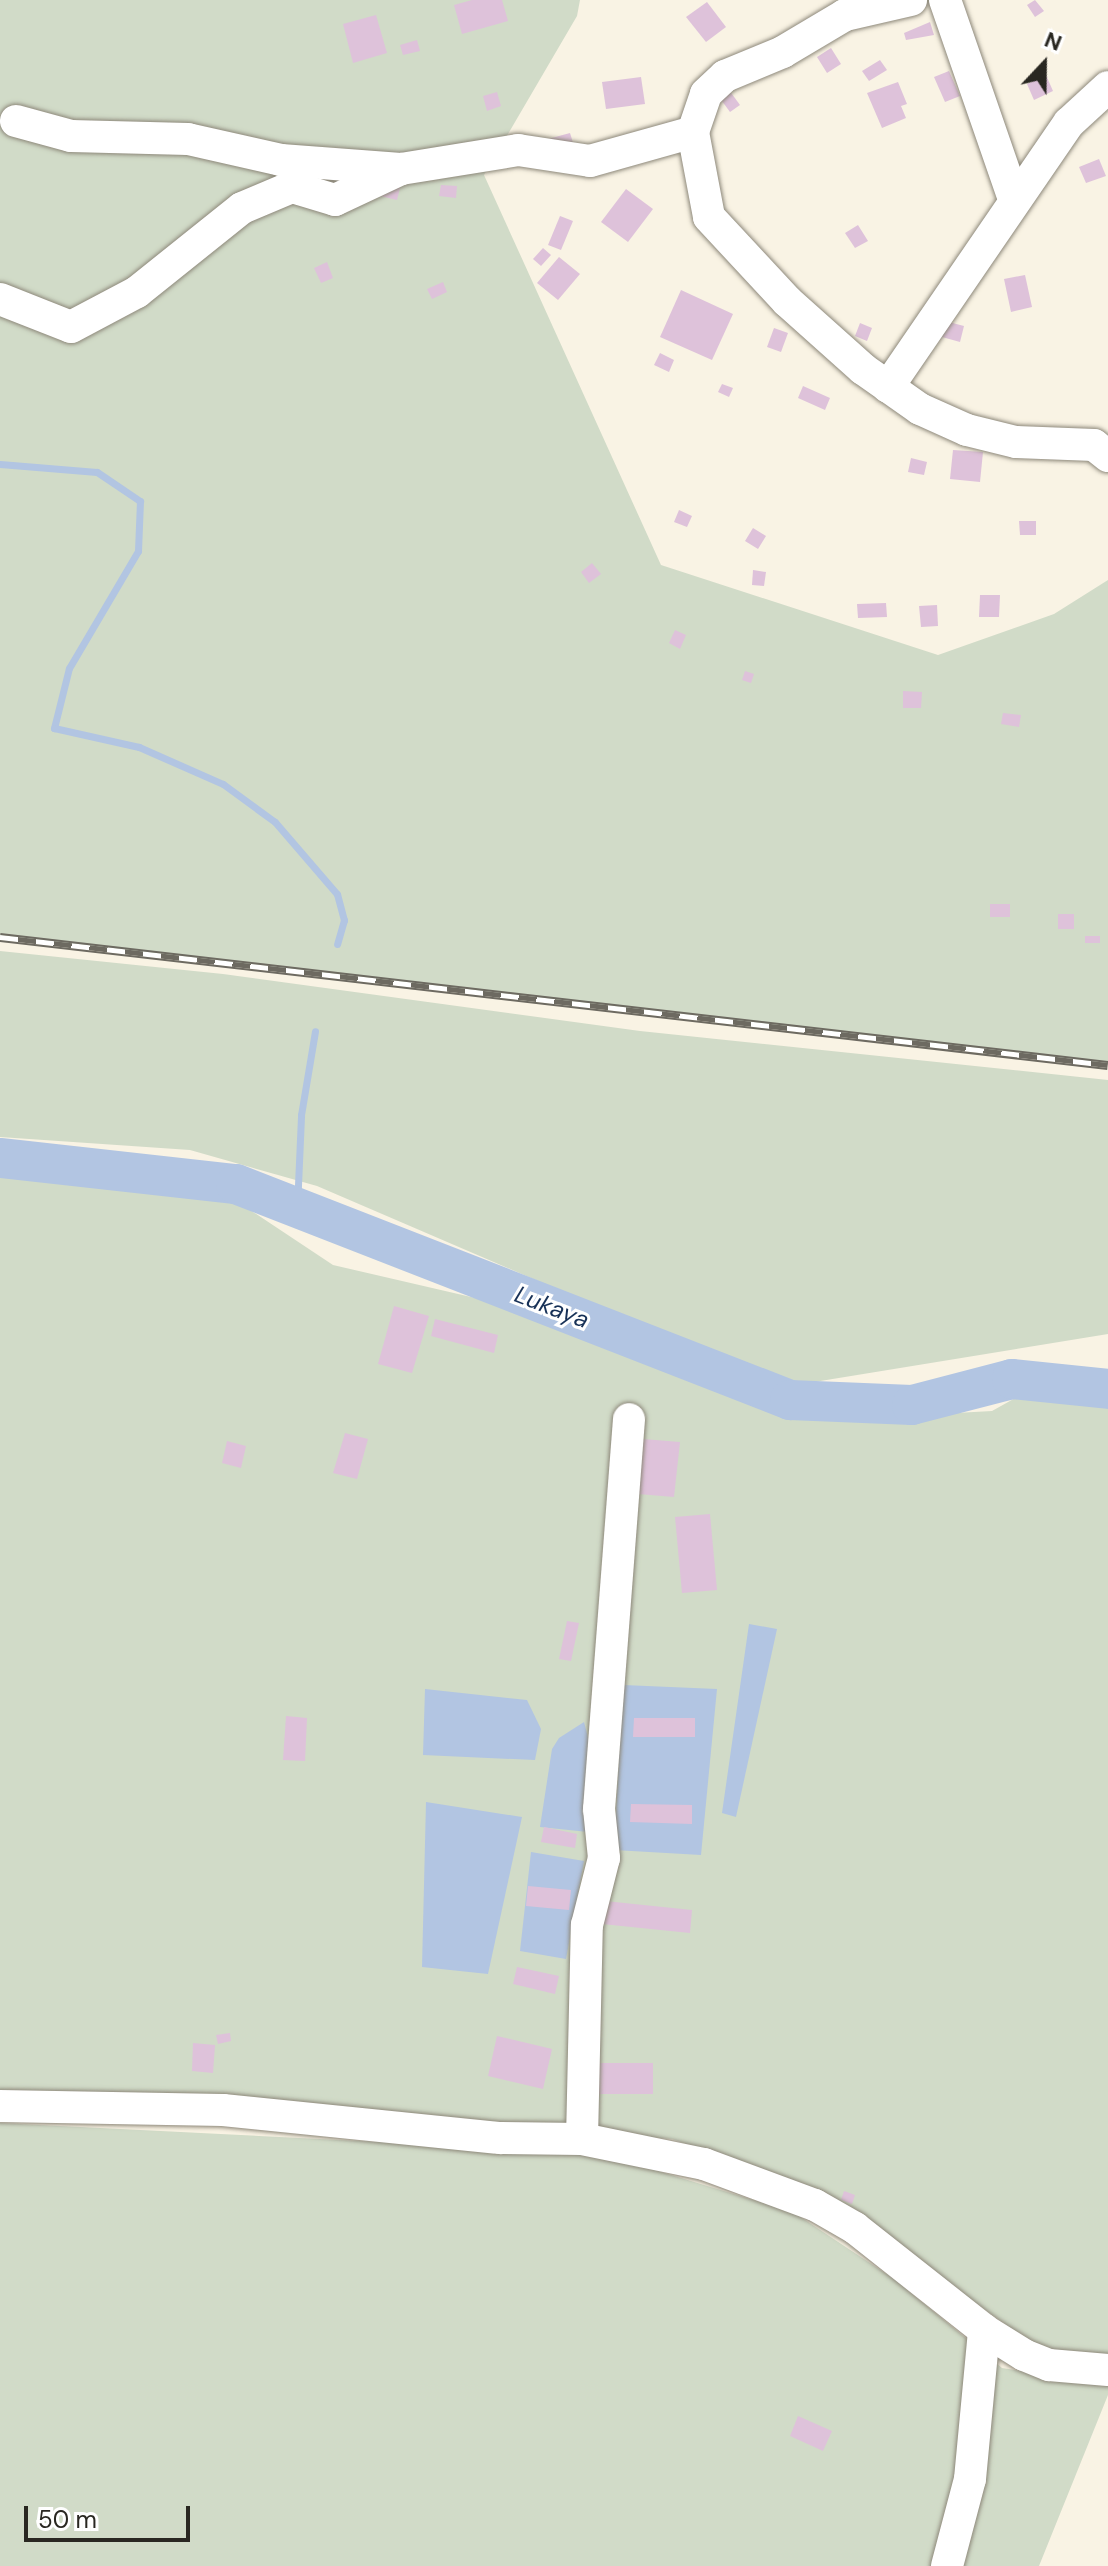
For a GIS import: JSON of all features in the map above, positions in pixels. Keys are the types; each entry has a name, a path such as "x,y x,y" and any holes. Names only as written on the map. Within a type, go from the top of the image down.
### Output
{"street":[{"path":"911,0 845,15 783,52 725,76 706,94 693,132 709,217 787,301 888,387 967,430 1016,442 1094,445 1108,456"},
{"path":"945,0 1014,199"},
{"path":"888,387 1069,123 1108,87"},
{"path":"16,121 71,136 188,139 281,160 401,169 518,150 590,161 693,132"},
{"path":"0,299 71,327 137,292 242,208 292,187 335,200 401,169"},
{"path":"582,2139 587,1925 604,1858 599,1809 629,1419"},
{"path":"0,2106 223,2110 501,2138 582,2139 704,2164 815,2205 855,2228 984,2330 1049,2365 1108,2370"},
{"path":"947,2566 970,2479 984,2330"}],"green space":[{"path":"0,0 580,0 577,16 484,175 661,565 938,655 1054,614 1108,580 1108,1065 0,937"},
{"path":"0,951 223,974 640,1031 1108,1080 1108,1334 802,1384 673,1339 317,1186 190,1150 0,1137"},
{"path":"0,1176 232,1198 333,1265 484,1300 665,1371 847,1419 992,1411 1026,1392 1108,1397 1108,2357 1045,2352 869,2228 769,2173 672,2139 0,2094"},
{"path":"0,2123 599,2153 793,2212 894,2279 1002,2368 1108,2385 1108,2395 1039,2566 0,2566"}],"water":[{"path":"749,1624 777,1629 736,1817 722,1813"},
{"path":"623,1685 717,1689 701,1855 614,1850"},
{"path":"425,1689 527,1700 541,1729 535,1760 423,1755"},
{"path":"584,1722 589,1741 588,1832 540,1827 552,1749 559,1738"},
{"path":"426,1802 522,1817 488,1974 422,1967"},
{"path":"531,1852 584,1861 566,1959 520,1951"}],"building":[{"path":"472,0 502,0 508,21 462,34 454,5"},
{"path":"1035,0 1044,11 1035,17 1027,5"},
{"path":"707,2 726,27 706,42 686,17"},
{"path":"376,15 387,53 353,63 343,24"},
{"path":"930,22 934,35 906,40 904,33"},
{"path":"417,40 420,51 403,55 400,45"},
{"path":"831,48 841,64 827,73 817,57"},
{"path":"880,60 887,70 869,81 862,71"},
{"path":"949,71 960,96 945,102 934,77"},
{"path":"1046,75 1053,91 1034,100 1027,84"},
{"path":"641,77 645,104 606,109 602,82"},
{"path":"898,82 907,104 901,106 906,118 882,128 867,93"},
{"path":"729,90 740,105 730,112 719,97"},
{"path":"497,92 501,106 487,111 483,96"},
{"path":"570,133 574,146 548,139"},
{"path":"1099,159 1106,176 1086,183 1079,167"},
{"path":"385,179 401,184 397,200 380,196"},
{"path":"441,185 457,186 456,198 439,196"},
{"path":"626,189 653,209 628,242 601,222"},
{"path":"560,216 573,221 561,250 548,245"},
{"path":"858,225 868,241 855,248 845,233"},
{"path":"543,248 551,255 541,266 533,259"},
{"path":"559,257 580,274 558,300 537,283"},
{"path":"327,262 333,278 321,283 314,268"},
{"path":"1025,275 1032,307 1011,312 1004,279"},
{"path":"443,282 447,292 432,299 427,289"},
{"path":"681,290 733,314 712,360 660,337"},
{"path":"945,321 964,326 960,342 942,337"},
{"path":"860,323 872,328 867,341 855,336"},
{"path":"774,328 788,333 781,352 767,347"},
{"path":"660,353 674,360 669,372 654,365"},
{"path":"722,384 733,388 729,397 718,392"},
{"path":"803,386 830,398 825,410 798,398"},
{"path":"953,450 983,452 980,482 950,479"},
{"path":"911,458 927,462 924,475 908,472"},
{"path":"679,510 692,516 687,527 674,522"},
{"path":"1019,521 1036,521 1036,535 1020,535"},
{"path":"753,528 766,536 758,549 745,541"},
{"path":"592,563 601,574 589,583 581,572"},
{"path":"753,570 766,572 764,586 752,585"},
{"path":"980,595 1000,595 999,617 979,617"},
{"path":"886,603 887,617 858,618 857,604"},
{"path":"937,605 938,626 921,627 919,606"},
{"path":"675,630 686,635 680,649 669,643"},
{"path":"745,671 754,674 751,683 742,680"},
{"path":"903,691 922,692 921,708 903,708"},
{"path":"1003,713 1021,715 1019,727 1001,724"},
{"path":"990,904 1010,904 1010,917 990,917"},
{"path":"1058,914 1074,914 1074,929 1058,929"},
{"path":"1085,936 1100,936 1100,943 1085,943"},
{"path":"394,1306 429,1316 412,1373 378,1364"},
{"path":"435,1319 498,1335 494,1353 431,1336"},
{"path":"345,1433 368,1439 357,1479 333,1473"},
{"path":"643,1439 680,1442 674,1497 638,1494"},
{"path":"227,1441 246,1446 241,1468 222,1463"},
{"path":"710,1514 717,1590 682,1593 675,1517"},
{"path":"567,1621 579,1623 571,1661 559,1659"},
{"path":"286,1716 307,1718 305,1761 283,1760"},
{"path":"634,1718 695,1718 695,1737 633,1737"},
{"path":"631,1804 692,1805 692,1824 630,1822"},
{"path":"544,1827 577,1834 575,1848 541,1842"},
{"path":"528,1886 571,1890 569,1910 526,1906"},
{"path":"605,1901 692,1910 690,1933 602,1924"},
{"path":"517,1967 559,1976 555,1994 513,1984"},
{"path":"230,2033 231,2041 218,2044 216,2035"},
{"path":"497,2036 552,2049 543,2089 488,2076"},
{"path":"193,2043 215,2045 213,2073 192,2071"},
{"path":"599,2063 653,2063 653,2094 599,2094"},
{"path":"844,2191 855,2195 852,2204 841,2200"},
{"path":"798,2416 832,2431 823,2451 790,2436"}],"waterway":[{"path":"0,464 97,472 140,501 138,551 69,668 54,728 139,747 223,784 275,822 337,894 344,920 337,944"},
{"path":"297,1208 301,1115 315,1031"},
{"name":"Lukaya","path":"0,1158 236,1184 790,1400 912,1405 1012,1379 1108,1389"}],"railway":[{"path":"0,937 1108,1065"}]}
